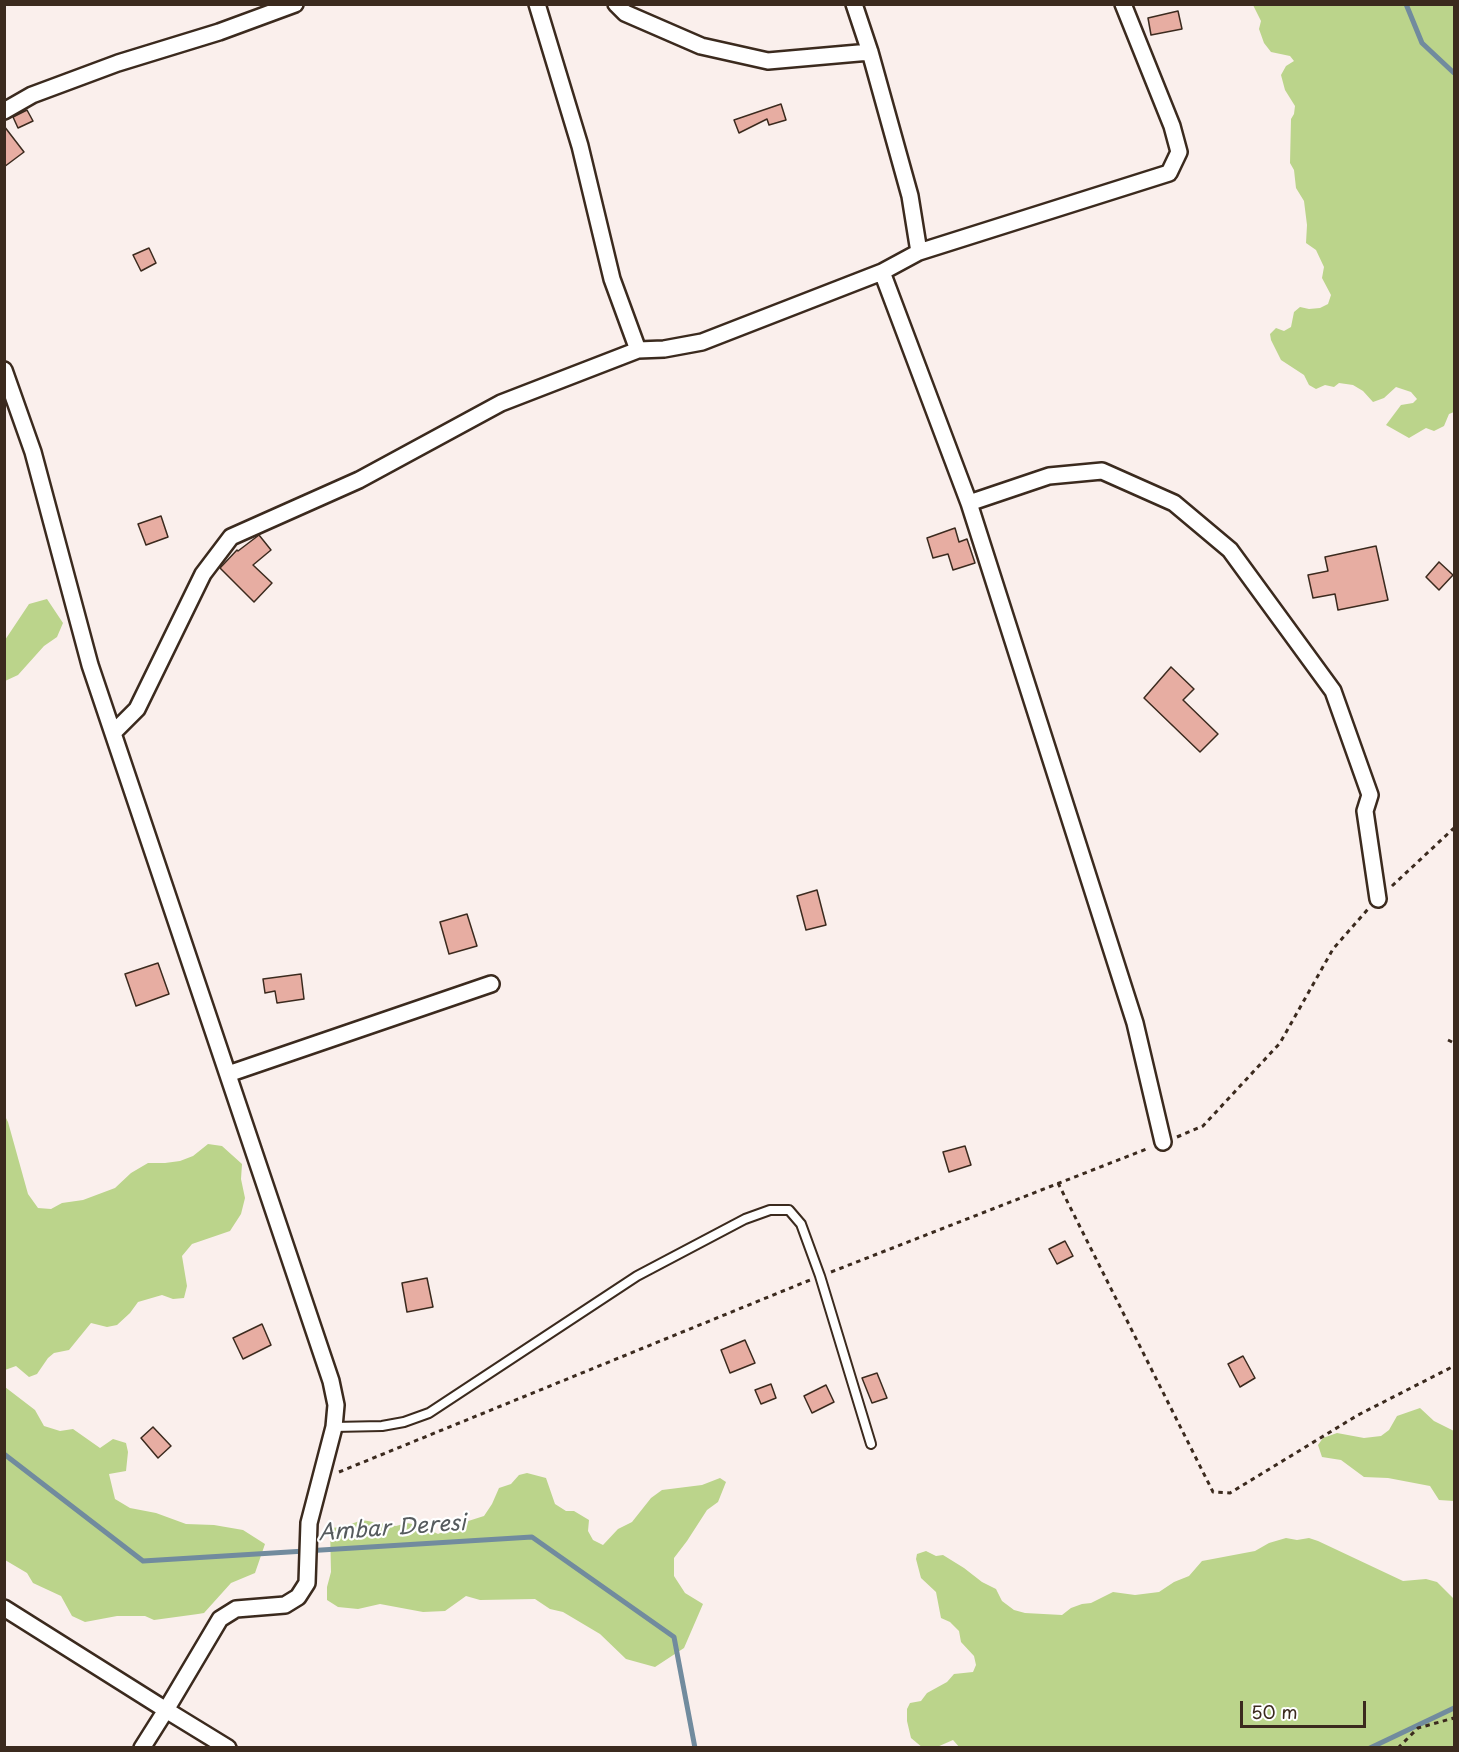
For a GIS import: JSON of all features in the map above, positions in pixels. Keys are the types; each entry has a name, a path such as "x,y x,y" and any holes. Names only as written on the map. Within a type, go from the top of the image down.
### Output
{"street":[{"path":"4,111 32,95 118,63 219,32 295,4"},
{"path":"537,4 580,146 612,279 638,350"},
{"path":"616,4 625,13 701,46 768,61 870,52"},
{"path":"854,4 870,52 910,196 919,252"},
{"path":"112,733 137,709 203,574 231,537 359,480 501,403 638,350 664,349 702,342 882,272 919,252 1169,173 1179,152 1172,126 1123,4"},
{"path":"882,272 969,503 1135,1023 1163,1142"},
{"path":"4,370 33,452 90,665 331,1381 336,1405 334,1428 318,1481 309,1523 307,1583 298,1597 285,1605 236,1609 220,1619 142,1748"},
{"path":"969,503 1048,476 1102,471 1174,503 1230,550 1333,691 1370,795 1365,811 1378,899"},
{"path":"228,1074 491,984"},
{"path":"4,1608 228,1748"}],"lane":[{"path":"334,1428 382,1426 404,1422 429,1413 637,1276 745,1219 770,1210 789,1210 801,1224 820,1276 871,1444"}],"path":[{"path":"318,1481 820,1276 1203,1126 1280,1042 1333,949 1378,899 1455,828"},
{"path":"1448,1040 1455,1043"},
{"path":"1058,1183 1213,1492 1230,1492 1358,1415 1455,1366"},
{"path":"1398,1748 1418,1728 1455,1718"}],"green space":[{"path":"1253,5 1454,5 1454,412 1449,414 1444,426 1434,431 1426,428 1409,438 1386,425 1401,405 1413,403 1417,399 1411,392 1396,387 1384,398 1373,402 1363,391 1353,385 1339,383 1334,387 1325,385 1316,389 1309,385 1304,375 1281,360 1271,340 1270,334 1276,328 1284,331 1291,327 1294,312 1300,307 1320,308 1328,304 1331,295 1322,278 1324,267 1316,250 1306,243 1307,225 1304,201 1296,188 1294,170 1290,163 1291,119 1295,106 1285,90 1281,75 1286,66 1294,61 1290,56 1271,52 1264,43 1259,29 1261,21"},
{"path":"47,599 63,623 57,637 44,646 18,675 5,681 5,640 29,604"},
{"path":"5,1116 28,1194 38,1208 51,1209 62,1203 83,1200 115,1188 131,1173 148,1163 180,1161 193,1156 208,1144 222,1146 242,1164 241,1179 245,1198 241,1214 230,1231 192,1244 182,1256 187,1286 184,1298 173,1299 162,1295 138,1302 117,1325 107,1327 91,1323 69,1350 54,1353 37,1374 29,1377 16,1366 5,1370"},
{"path":"5,1387 35,1410 44,1426 60,1431 73,1429 100,1448 113,1439 126,1443 128,1452 126,1471 109,1474 115,1499 130,1508 156,1513 186,1524 214,1525 243,1530 265,1544 255,1573 231,1583 204,1613 154,1620 145,1616 117,1616 85,1622 72,1616 61,1596 33,1583 27,1573 5,1560"},
{"path":"1420,1408 1434,1421 1454,1431 1454,1501 1439,1500 1430,1486 1388,1478 1364,1477 1341,1460 1322,1457 1318,1445 1323,1438 1337,1433 1364,1438 1381,1436 1389,1430 1397,1416"},
{"path":"527,1473 546,1478 555,1504 589,1520 588,1531 593,1540 603,1545 618,1529 632,1522 651,1498 662,1490 702,1485 720,1478 726,1482 718,1502 707,1510 674,1558 674,1576 685,1593 703,1604 684,1648 655,1667 626,1659 600,1634 563,1612 550,1609 535,1599 480,1600 466,1596 445,1611 423,1612 380,1604 358,1609 338,1607 327,1600 327,1587 331,1572 330,1528 343,1527 362,1520 396,1526 407,1523 422,1526 438,1534 484,1516 499,1488 511,1484 519,1475"},
{"path":"1286,1538 1297,1540 1309,1538 1318,1541 1403,1581 1426,1579 1437,1582 1454,1599 1454,1747 960,1748 953,1740 937,1747 923,1748 911,1738 907,1721 907,1709 910,1703 921,1701 927,1693 947,1682 954,1674 973,1672 976,1665 974,1656 961,1642 959,1631 950,1622 941,1618 936,1592 921,1578 916,1559 917,1554 926,1551 936,1556 943,1555 996,1589 1002,1601 1014,1610 1025,1613 1062,1615 1071,1608 1091,1603 1113,1592 1135,1595 1159,1592 1189,1576 1202,1561 1255,1551 1269,1543"}],"building":[{"path":"1178,11 1182,29 1151,35 1148,18"},
{"path":"781,104 786,120 769,125 767,119 739,133 734,120"},
{"path":"27,110 33,121 18,128 13,117"},
{"path":"4,126 24,152 4,167"},
{"path":"149,248 156,263 141,271 133,255"},
{"path":"161,516 168,537 146,545 138,524"},
{"path":"955,528 959,542 967,539 975,563 953,570 948,554 933,558 927,538"},
{"path":"259,535 271,550 253,565 272,583 254,602 220,568 237,550"},
{"path":"1376,546 1388,600 1338,610 1335,594 1313,598 1308,575 1328,571 1325,557"},
{"path":"1439,562 1453,575 1439,590 1426,577"},
{"path":"1171,667 1194,689 1183,700 1218,734 1200,752 1144,698"},
{"path":"817,890 826,925 806,930 797,896"},
{"path":"467,914 477,946 449,954 440,922"},
{"path":"158,963 169,994 136,1006 125,974"},
{"path":"301,974 304,999 277,1003 275,991 265,993 263,979"},
{"path":"965,1146 971,1165 949,1172 943,1152"},
{"path":"1065,1241 1073,1256 1057,1264 1049,1249"},
{"path":"427,1278 433,1307 407,1312 402,1283"},
{"path":"262,1324 271,1345 243,1359 233,1338"},
{"path":"745,1340 755,1363 730,1373 721,1350"},
{"path":"1243,1356 1255,1378 1240,1387 1228,1364"},
{"path":"877,1373 887,1398 872,1403 862,1378"},
{"path":"771,1384 776,1398 761,1404 755,1390"},
{"path":"826,1385 834,1402 812,1413 804,1396"},
{"path":"153,1427 171,1446 158,1458 141,1438"}],"waterway":[{"path":"1406,4 1422,43 1454,73"},
{"name":"Ambar Deresi","path":"4,1454 143,1561 532,1537 674,1637 695,1748"},
{"path":"1370,1748 1454,1708"}]}
